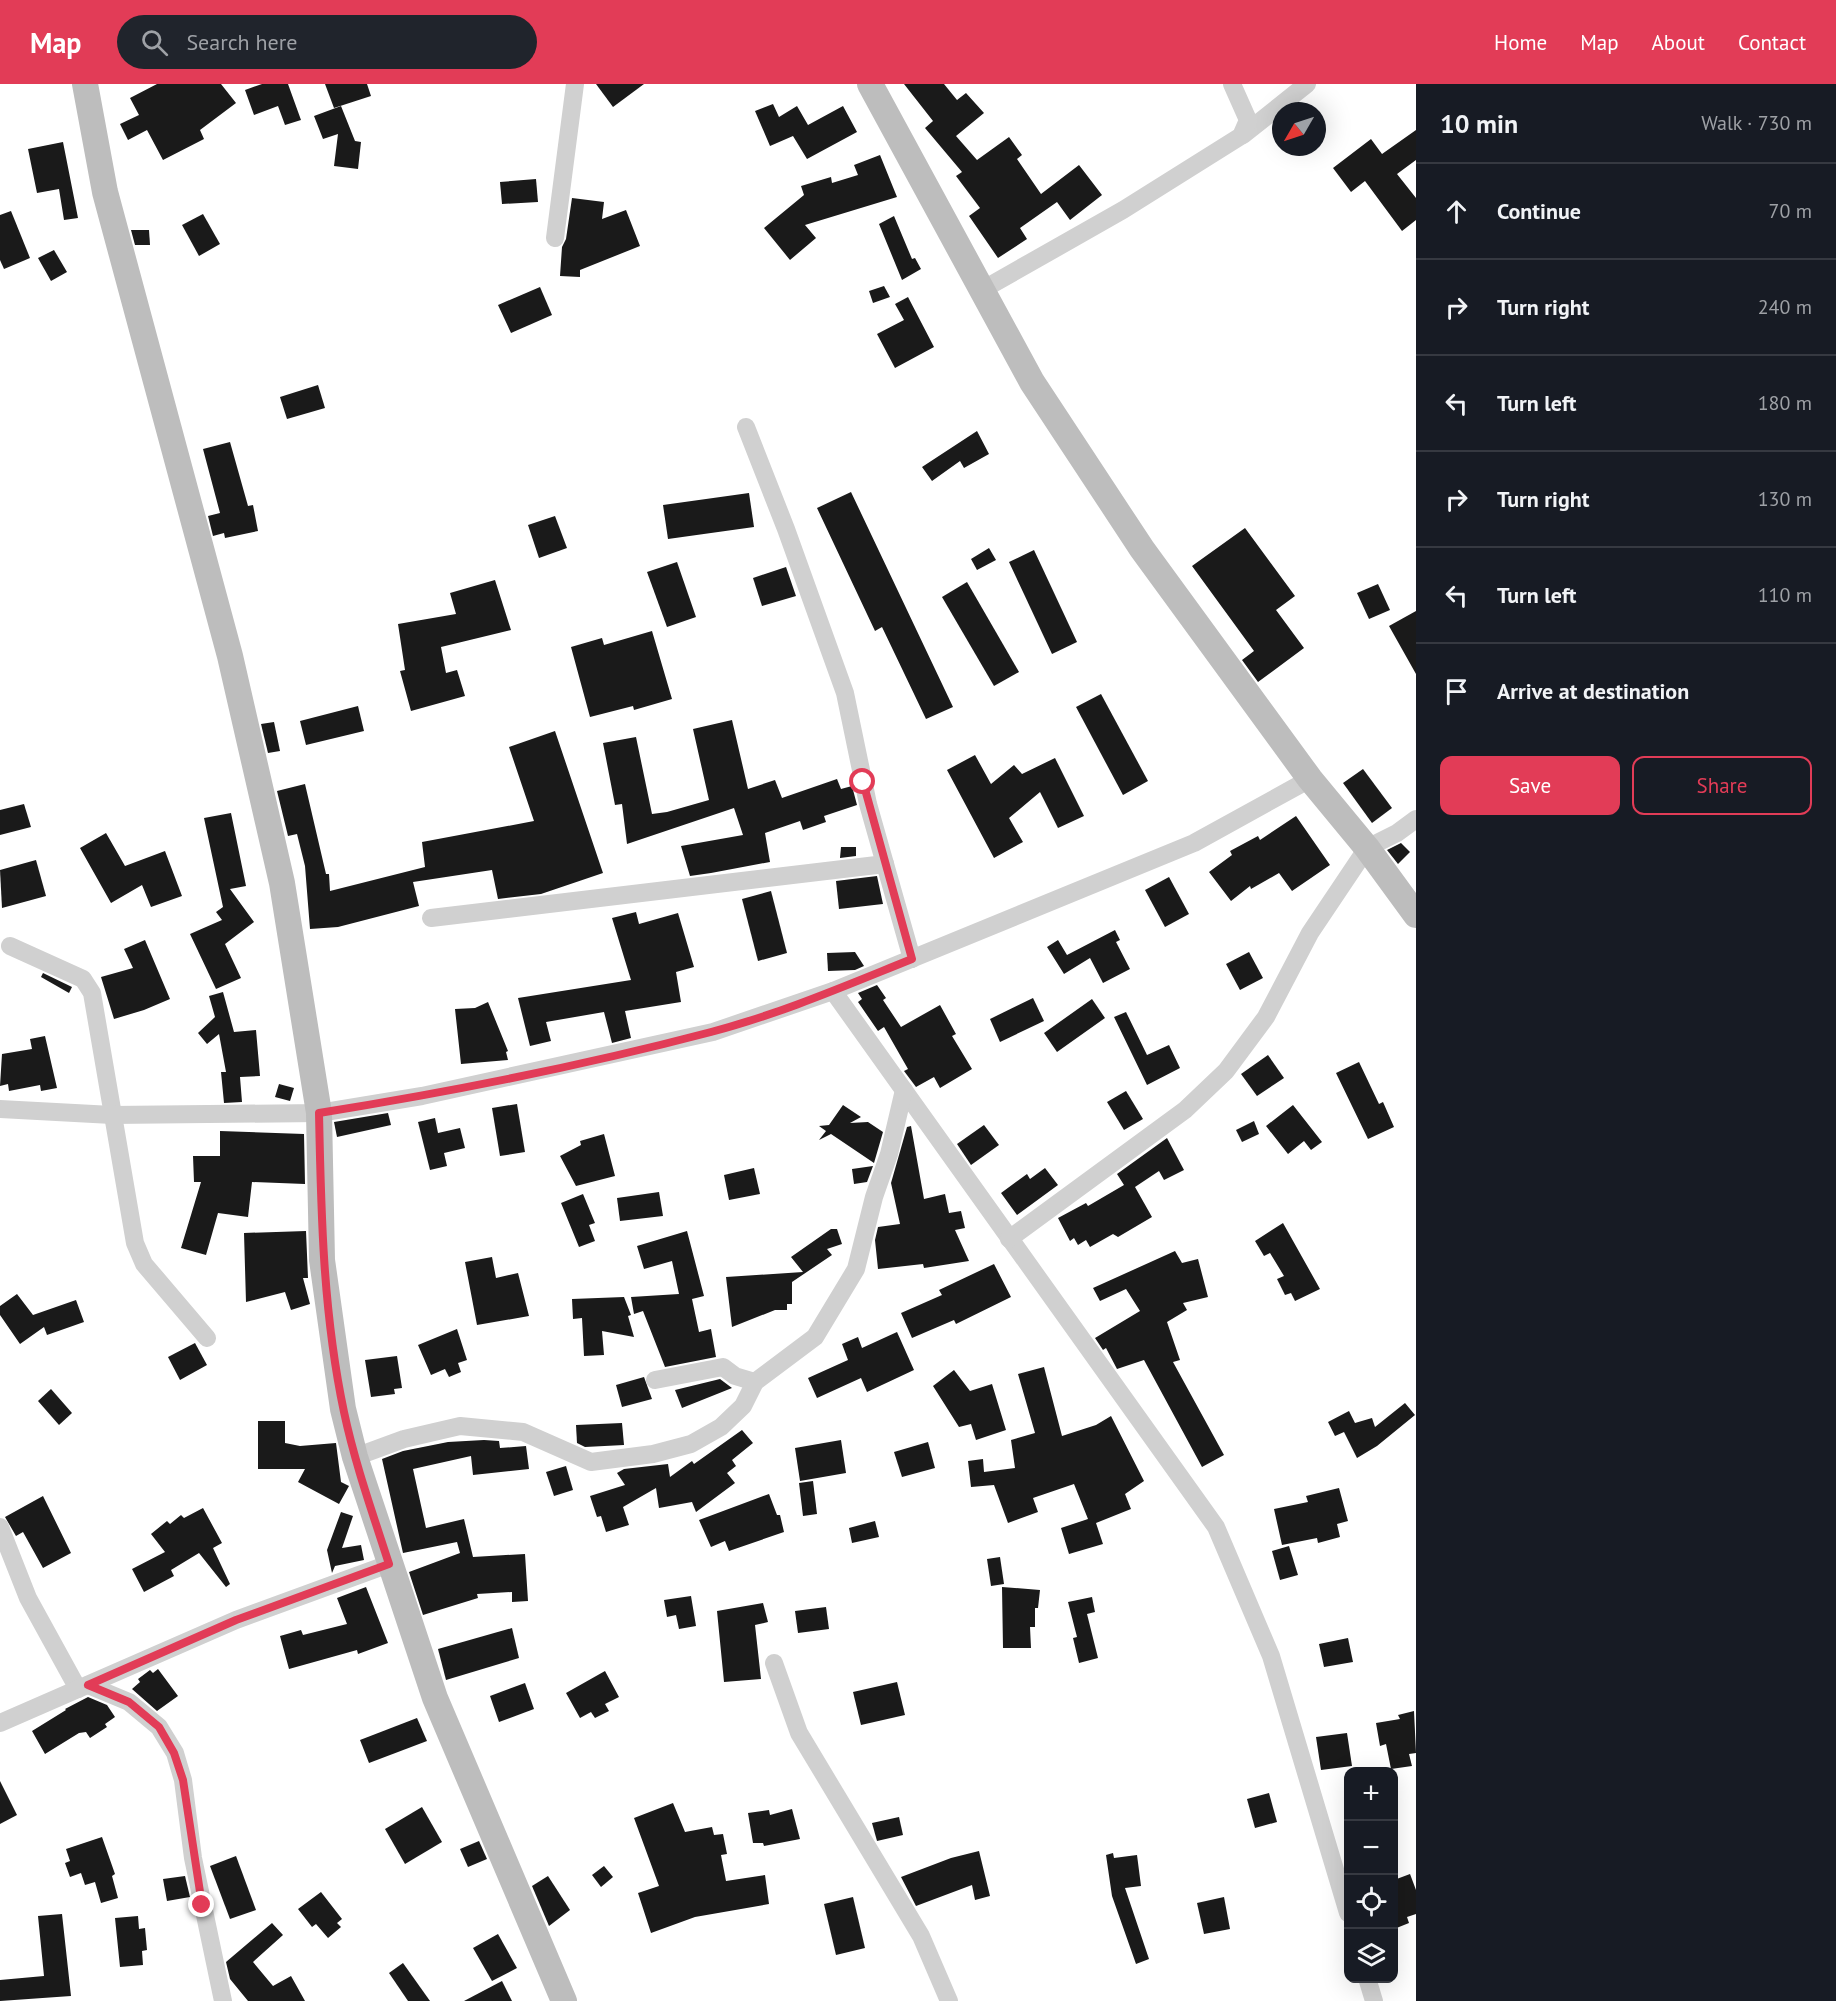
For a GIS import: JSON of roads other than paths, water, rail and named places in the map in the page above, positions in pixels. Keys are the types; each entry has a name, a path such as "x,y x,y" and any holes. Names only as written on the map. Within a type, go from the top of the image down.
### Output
{"street":[{"path":"84,84 105,192 230,656 277,860 319,1113 322,1260 343,1409 354,1457 435,1698 564,2001"},
{"path":"555,238 575,84"},
{"path":"870,84 1032,382 1142,549 1310,779 1367,848 1416,915"},
{"path":"1232,84 1248,120 1241,136"},
{"path":"982,290 1062,246 1241,136 1307,84"},
{"path":"746,427 786,529 845,693 868,804 912,959"},
{"path":"0,1109 112,1115 319,1113 422,1096 713,1032 833,991 1194,843 1310,779"},
{"path":"1009,1239 1185,1110 1226,1071 1266,1017 1310,933 1367,848 1397,833 1416,819"},
{"path":"431,918 885,864"},
{"path":"10,946 83,979 88,986 95,1001 112,1115 135,1243 144,1264 207,1338"},
{"path":"833,991 1216,1527 1271,1656 1344,1900"},
{"path":"354,1457 404,1439 459,1426 523,1432 591,1462 653,1454 691,1444 721,1428 743,1406 755,1382 815,1337 855,1269 874,1197 889,1154 904,1090"},
{"path":"655,1380 723,1367 735,1376 755,1382"},
{"path":"0,1527 5,1555 28,1598 83,1687 129,1702 159,1727 174,1753 183,1780 193,1858 223,2001"},
{"path":"0,1722 236,1620 389,1564"},
{"path":"774,1663 799,1733 921,1936 950,2001"},
{"path":"1369,1983 1374,2001"}]}
